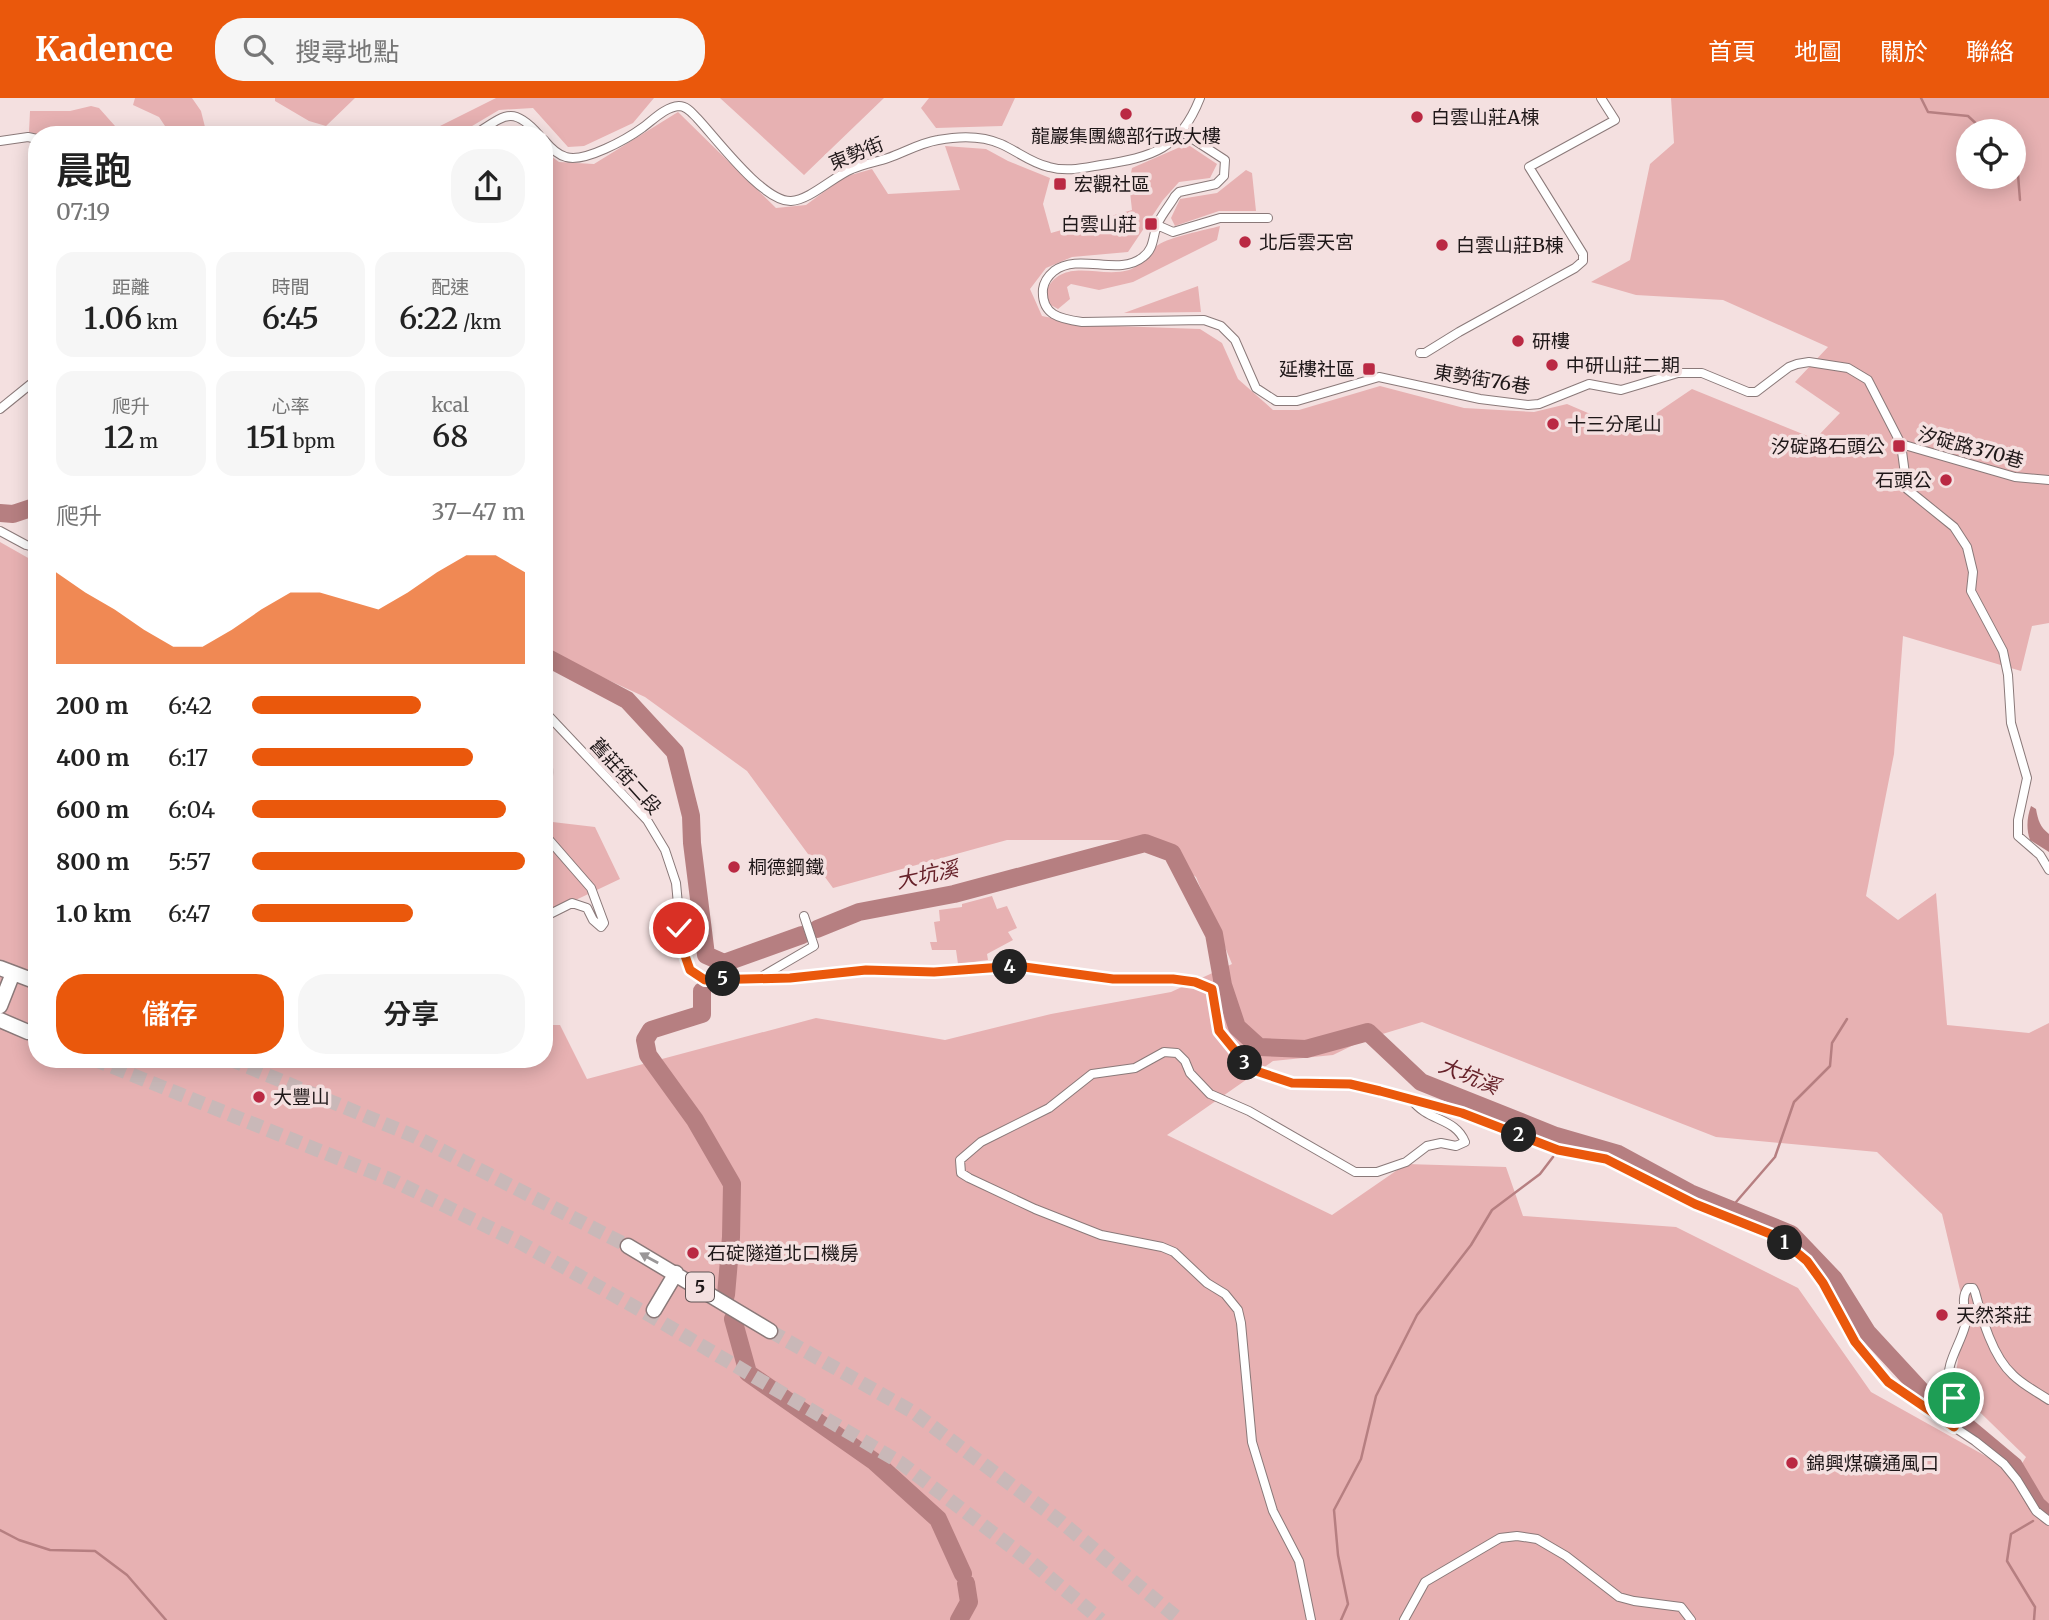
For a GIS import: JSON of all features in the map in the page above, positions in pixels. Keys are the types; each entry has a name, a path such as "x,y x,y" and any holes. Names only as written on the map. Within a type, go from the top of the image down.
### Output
{"highway":[{"path":"0,1006 7,970 28,978"},
{"path":"0,1020 28,1032"},
{"name":"5","path":"628,1246 770,1331"},
{"path":"654,1310 676,1273"}],"street":[{"name":"東勢街","path":"553,148 564,157 576,157 611,147 667,109 680,106 688,108 757,185 778,198 791,201 806,196 852,169 936,140 983,138 1028,160 1065,170 1128,161 1150,155 1182,132 1194,114 1200,98"},
{"path":"1420,353 1425,353 1583,261 1583,254 1529,167 1615,120 1601,98"},
{"path":"490,126 508,116 519,116 531,126"},
{"path":"1182,132 1225,160 1224,176 1216,184 1179,192 1157,225 1172,232 1220,218 1268,218"},
{"path":"0,141 28,138"},
{"name":"東勢街76巷","path":"1157,225 1151,250 1140,260 1121,264 1074,264 1063,266 1052,273 1043,284 1042,300 1045,307 1063,319 1082,322 1204,320 1221,326 1235,340 1256,388 1276,401 1297,401 1379,377 1480,399 1528,405 1539,404 1589,384 1621,390 1678,373 1702,373 1748,392 1756,392 1789,367 1809,362 1847,368 1868,380 1900,444"},
{"path":"0,409 28,386"},
{"name":"汐碇路370巷","path":"2049,480 2015,477 1900,444 1907,489 1954,527 1967,547 1973,572 1971,591 2003,651 2008,675 2011,723 2027,778 2018,820 2018,836 2040,855 2049,870"},
{"path":"0,531 28,546"},
{"name":"舊莊街二段","path":"553,721 647,820 665,850 676,883 682,947 690,970 705,980 790,978 866,970 934,972 1017,966 1113,979 1173,979 1195,982 1212,989 1219,1031 1250,1069 1292,1083 1350,1084 1462,1113 1554,1148 1606,1159 1695,1204 1778,1237 1807,1261 1823,1283 1855,1342 1888,1382 2004,1464 2036,1511 2049,1521"},
{"path":"553,844 591,888 604,923 601,927 597,925 587,908 572,903 553,912"},
{"path":"758,979 814,946 804,916"},
{"path":"1311,1620 1299,1561 1273,1511 1252,1442 1238,1310 1225,1294 1207,1283 1174,1252 1162,1247 1101,1235 1035,1209 961,1173 960,1160 992,1136 1049,1108 1092,1074 1135,1068 1164,1052 1177,1053 1185,1061 1190,1073 1210,1094 1249,1111 1355,1172 1377,1172 1406,1161 1427,1146 1441,1143 1456,1146 1465,1142 1462,1134 1453,1125 1420,1111 1412,1100"},
{"path":"1954,1427 1961,1416 1949,1382 1953,1353 1965,1325 1963,1301 1968,1288 1973,1288 1975,1292 1983,1326 2005,1366 2014,1376 2049,1400"},
{"path":"1404,1620 1425,1582 1500,1538 1517,1536 1537,1539 1566,1556 1619,1597 1681,1607 1691,1620"}],"shaded area":[{"path":"135,98 192,98 201,111 205,126 165,126 159,117 133,105"},
{"path":"275,98 355,98 326,126 309,121 275,101"},
{"path":"496,98 654,98 633,123 584,146 568,147 553,130 553,126 549,126 533,108 499,110 472,126 440,126"},
{"path":"720,98 884,98 804,175"},
{"path":"929,98 1015,98 1002,126 936,128 921,108"},
{"path":"1671,98 2049,98 2049,623 2032,626 2021,671 1903,636 1894,754 1866,896 1898,920 1936,893 1947,1025 2029,1033 2049,1023 2049,1620 0,1620 0,542 28,558 28,1068 553,1068 553,1025 560,1025 587,1079 816,1018 945,1040 1051,1014 1171,992 1232,964 1196,877 1146,840 1007,840 833,888 747,771 645,697 569,662 553,658 553,158 559,162 594,164 678,112 776,208 806,205 844,177 872,169 888,194 960,190 945,146 986,149 1050,178 1043,204 1051,233 1132,210 1129,183 1132,168 1187,144 1217,164 1210,178 1179,182 1163,200 1128,252 1072,257 1046,268 1030,289 1042,316 1087,325 1200,329 1222,343 1238,379 1273,410 1299,410 1380,386 1464,408 1534,412 1567,404 1630,431 1692,389 1815,439 1840,413 1795,382 1828,347 1723,300 1636,295 1591,282 1630,260 1650,164 1674,143","holes":["1422,1022 1716,1137 1877,1152 1942,1214 1965,1311 1954,1387 2026,1457 2016,1473 1871,1392 1798,1288 1676,1227 1523,1216 1506,1167 1406,1164 1332,1215 1167,1135 1273,1061 1333,1055 1366,1039"]},
{"path":"91,106 99,108 115,126 29,126 30,111 70,111"},
{"path":"1246,170 1252,173 1256,211 1219,211 1175,226 1171,218 1180,199 1217,193"},
{"path":"1220,226 1217,240 1133,282 1099,290 1071,284 1067,287 1070,299 1058,309 1049,304 1045,292 1062,274 1082,270 1129,270 1163,242"},
{"path":"1198,286 1201,312 1124,313"},
{"path":"2031,806 2036,809 2043,829 2049,834 2049,852 2030,840 2028,823"},
{"path":"553,822 595,827 620,879 553,911"},
{"path":"992,896 997,909 1007,906 1017,928 1008,932 1013,940 987,954 988,960 958,964 956,950 932,950 930,942 937,942 934,922 940,921 939,910 962,907 962,904"}],"waterway":[{"path":"1921,98 1928,112 1968,116 1971,119"},
{"path":"2019,189 2020,200"},
{"name":"大坑溪","path":"0,513 13,514 28,509"},
{"name":"大坑溪","path":"553,661 627,700 675,752 691,816 706,955 724,963 802,935"},
{"name":"大坑溪","path":"817,929 859,912 954,894 1145,843 1172,853 1214,934 1223,985 1237,1027 1259,1047 1306,1049 1368,1032 1421,1082 1556,1136 1618,1154 1690,1193 1791,1234 1834,1279 1867,1332 1927,1397 1951,1415"},
{"path":"702,991 702,1014 651,1030 645,1040 648,1055 695,1120 732,1184 726,1295"},
{"path":"1730,1209 1775,1157 1794,1102 1830,1066 1832,1043 1847,1019"},
{"name":"大坑溪","path":"1555,1140 1556,1136"},
{"path":"1341,1620 1348,1604 1338,1555 1334,1510 1361,1459 1376,1396 1417,1315 1471,1245 1492,1210 1540,1174 1553,1157"},
{"path":"733,1319 748,1373 875,1462 938,1519 963,1574"},
{"name":"大坑溪","path":"1965,1425 2014,1466 2037,1505 2049,1516"},
{"path":"2033,1521 2011,1534 2007,1561 2035,1607 2034,1620"},
{"path":"0,1530 19,1540 50,1550 95,1551 127,1575 166,1620"},
{"path":"959,1620 969,1602 966,1583"}],"tunnel":[{"path":"115,1068 392,1180 519,1242 901,1463 1030,1561 1101,1620"},
{"path":"251,1068 416,1137 628,1246"},
{"path":"770,1331 913,1412 1060,1521 1180,1620"}],"place":[{"name":"龍巖集團總部行政大樓","path":"1126,114"},
{"name":"白雲山莊A棟","path":"1417,117"},
{"name":"宏觀社區","path":"1060,184"},
{"name":"白雲山莊","path":"1151,224"},
{"name":"北后雲天宮","path":"1245,242"},
{"name":"白雲山莊B棟","path":"1442,245"},
{"name":"研樓","path":"1518,341"},
{"name":"中研山莊二期","path":"1552,365"},
{"name":"延樓社區","path":"1369,369"},
{"name":"十三分尾山","path":"1553,424"},
{"name":"汐碇路石頭公","path":"1899,446"},
{"name":"石頭公","path":"1946,480"},
{"name":"桐德鋼鐵","path":"734,867"},
{"name":"大豐山","path":"259,1097"},
{"name":"石碇隧道北口機房","path":"693,1253"},
{"name":"天然茶莊","path":"1942,1315"},
{"name":"錦興煤礦通風口","path":"1792,1463"}],"route":[{"path":"679,928 690,970 705,980 790,978 866,970 934,972 1017,966 1113,979 1173,979 1195,982 1212,989 1219,1031 1250,1069 1292,1083 1350,1084 1462,1113 1558,1150 1606,1159 1695,1204 1778,1237 1807,1261 1823,1283 1855,1342 1888,1382 1954,1427 1961,1416 1954,1398"}]}
